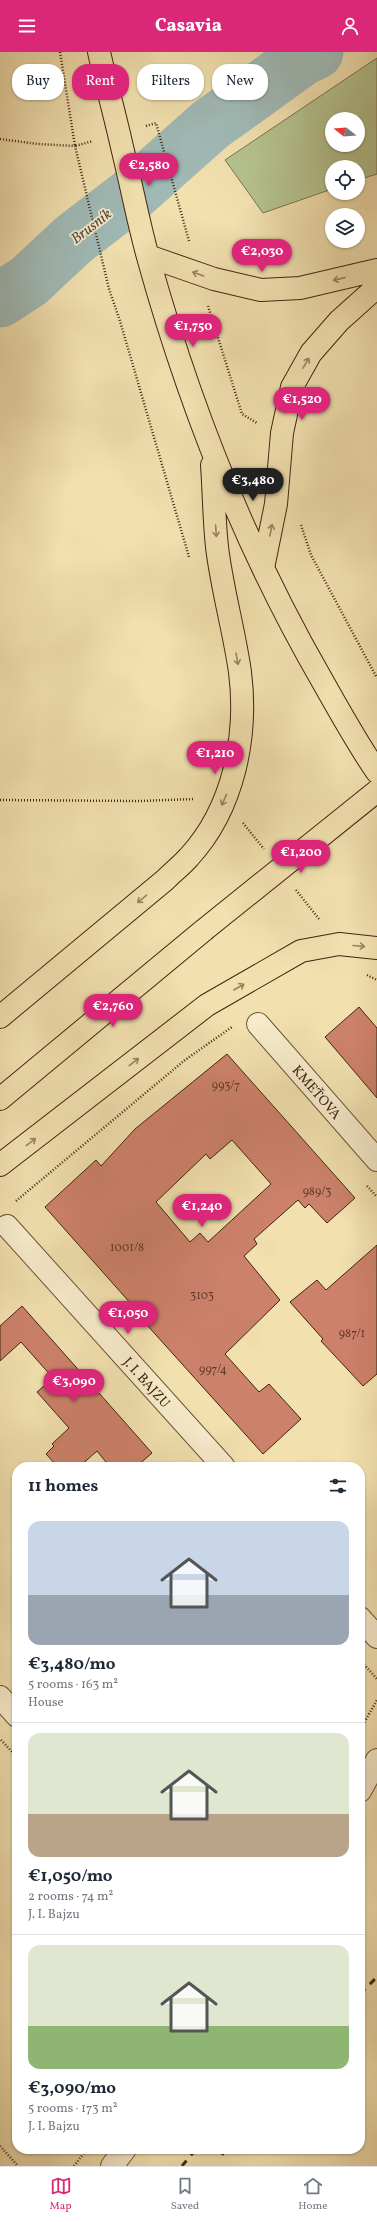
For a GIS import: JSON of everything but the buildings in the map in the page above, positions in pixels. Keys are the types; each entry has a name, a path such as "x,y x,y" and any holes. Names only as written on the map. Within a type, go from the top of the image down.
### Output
{"main road":[{"path":"99,52 108,98 120,138 147,250 179,360 211,450 263,568 297,638 362,751 377,772"},
{"path":"147,250 214,279 261,290 300,288 377,270"},
{"path":"263,568 276,504 282,433 292,387 311,354 339,321 377,287"},
{"path":"0,1017 165,880 190,857 206,835 225,799 238,756 242,706 240,672 217,547 211,450"},
{"path":"0,1099 204,930 377,791"},
{"path":"0,1166 207,1005 301,951 338,944 377,948"}],"street":[{"name":"KMEŤOVA","path":"258,1024 377,1160"},
{"name":"J. I. BAJZU","path":"6,1226 219,1462"},
{"path":"365,1623 377,1636"},
{"path":"0,1697 12,1710"},
{"path":"365,1782 377,1760"},
{"path":"112,2166 121,2154"}],"path":[{"path":"156,123 187,236"},
{"path":"0,139 38,144 75,146 109,289 120,321 190,562"},
{"path":"0,800 140,801 199,799"},
{"path":"6,1226 16,1201 185,1060 241,1021 258,1024"},
{"path":"365,1666 377,1679"},
{"path":"365,1721 377,1700"},
{"path":"0,1738 12,1751"},
{"path":"0,2146 18,2166"},
{"path":"74,2166 83,2154"}],"green space":[{"path":"377,58 377,174 365,178 365,160 325,160 325,191 263,213 225,160"}],"waterway":[{"name":"Brusník","path":"0,300 29,281 74,239 130,196 210,125 303,58 316,52"}],"railway":[{"path":"365,1989 377,1977"},
{"path":"182,2166 192,2154"}]}
